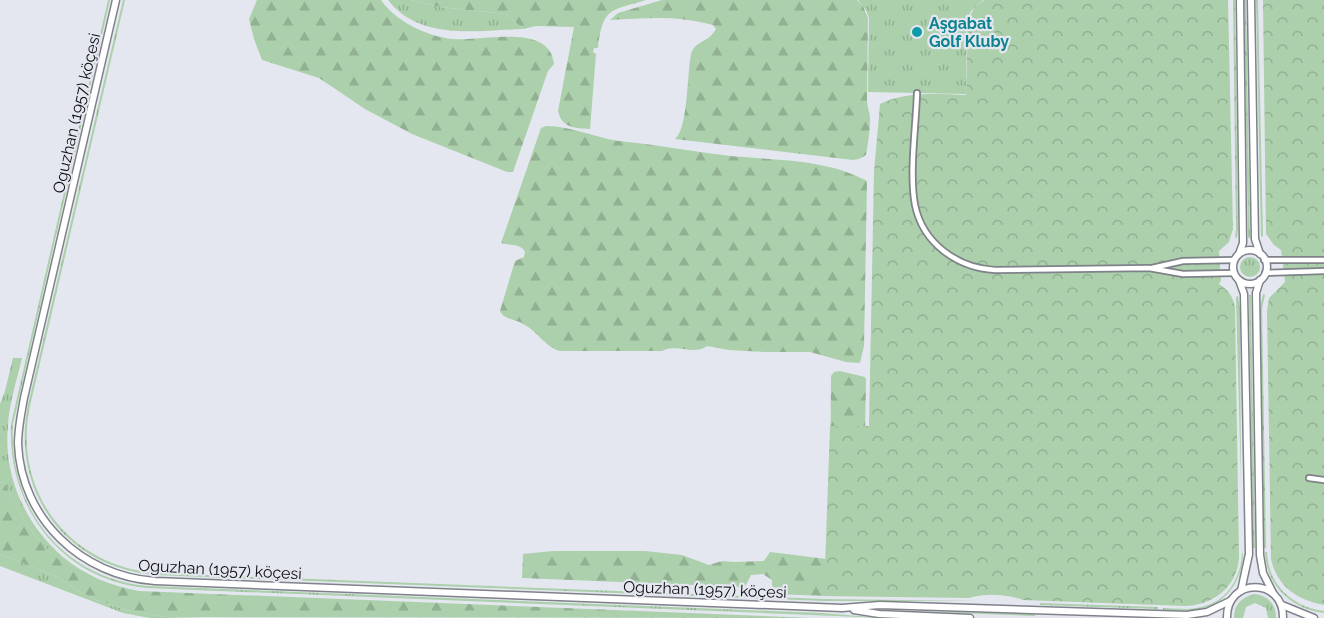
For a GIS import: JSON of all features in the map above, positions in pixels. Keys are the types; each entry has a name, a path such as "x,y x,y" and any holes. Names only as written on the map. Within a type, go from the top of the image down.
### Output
{"main road":[{"name":"Oguzhan (1957) köçesi","path":"116,0 19,424 19,453 28,492 43,520 70,548 91,563 109,572 147,580 842,608 880,605 1187,615 1207,612 1230,601 1241,591"},
{"path":"1240,0 1243,243 1234,273 1244,294 1249,551 1248,566 1241,591"},
{"path":"1251,0 1255,239 1266,267 1256,293 1260,555 1263,573 1282,606 1283,618"},
{"path":"1237,257 1249,250 1262,257"},
{"path":"1239,280 1250,284 1260,280"},
{"path":"1241,591 1255,587 1265,588 1274,593"},
{"path":"1227,618 1230,601"},
{"path":"1282,606 1314,618"},
{"name":"Oguzhan (1957) köçesi","path":"842,608 879,614 970,618"}],"street":[{"path":"917,93 915,204 927,233 946,253 967,265 988,270 1149,268 1183,274 1234,273"},
{"path":"1149,268 1183,261 1237,257"},
{"path":"1262,257 1324,260"},
{"path":"1265,273 1324,271"},
{"path":"1309,478 1324,480"}],"green space":[{"path":"108,0 110,0 13,424 14,454 20,483 31,510 46,533 66,553 90,569 117,580 147,586 822,613 884,618 147,588 116,582 89,571 65,554 45,534 30,510 18,484 12,455 11,424"},
{"path":"123,0 125,0 30,406 27,437 30,467 39,494 54,519 73,539 97,556 125,567 156,573 824,599 979,601 824,601 156,575 124,569 96,558 72,541 52,520 37,495 28,467 25,437 28,405"},
{"path":"257,0 381,0 403,21 443,38 512,37 528,38 540,43 550,51 554,64 548,71 513,172 507,172 412,134 365,109 319,78 262,60 249,19"},
{"path":"388,0 410,0 440,7 506,14 523,29 451,31 433,28 401,13"},
{"path":"410,0 646,0 616,9 606,18 598,48 594,48 593,52 596,54 590,129 566,124 562,121 558,111 574,27 536,26 523,29 506,14 440,7"},
{"path":"662,0 857,0 863,6 868,18 867,99 870,119 866,155 853,160 675,139 685,113 691,55 695,47 713,34 716,29 713,25 674,18 610,20 618,13"},
{"path":"858,0 983,0 971,11 967,20 966,94 868,92 869,18"},
{"path":"984,0 1228,0 1233,229 1229,242 1219,251 1221,280 1219,284 1230,294 1235,308 1239,559 1237,569 1228,586 1214,598 1205,602 1185,606 1023,600 996,595 969,598 824,596 830,426 869,426 874,172 880,104 911,95 966,95 968,20 974,8"},
{"path":"1233,0 1235,0 1237,238 1235,237"},
{"path":"1244,0 1246,0 1250,238 1248,238"},
{"path":"1256,0 1258,0 1263,236 1261,237"},
{"path":"1263,0 1324,0 1324,605 1306,600 1290,591 1278,577 1271,559 1267,311 1269,298 1285,282 1281,250 1266,234"},
{"path":"546,126 566,128 617,141 814,164 850,173 867,181 864,346 860,363 846,362 810,352 729,350 707,346 696,350 673,348 662,351 560,351 550,346 525,325 504,316 500,311 515,261 524,257 525,252 518,246 501,243 541,128"},
{"path":"1250,257 1257,260 1260,267 1257,274 1250,277 1243,274 1240,267 1243,260"},
{"path":"1263,294 1265,295 1262,308 1266,548 1264,548 1260,308"},
{"path":"1249,295 1251,295 1255,548 1253,548"},
{"path":"1238,296 1240,308 1241,484 1236,297"},
{"path":"13,358 22,358 9,417 7,445 13,481 19,498 38,530 63,557 59,561 35,535 16,506 6,484 0,482 0,404"},
{"path":"840,371 865,377 866,380 864,494 830,499 831,376 834,372"},
{"path":"883,407 824,596 776,594 772,580 763,574 751,575 746,585 741,587 522,578 523,554 553,551 645,551 682,555 709,565 722,561 764,561 770,552 835,560"},
{"path":"0,482 6,484 21,516 34,535 59,560 63,557 98,579 139,591 813,618 165,617 127,610 96,600 55,576 0,554"},
{"path":"1265,552 1267,552 1272,575 1284,592 1302,605 1324,611 1324,613 1301,607 1283,594 1270,575"},
{"path":"1242,553 1240,573 1236,582 1224,598 1206,608 1196,610 1163,610 1163,608 1197,608 1216,602 1235,581"},
{"path":"0,554 55,576 96,600 127,610 165,617 205,618 150,618 123,613 0,566"},
{"path":"1255,594 1270,602 1275,609 1276,618 1268,618 1266,608 1255,603 1246,607 1243,618 1234,618 1239,602"},
{"path":"1040,603 1158,607 1158,609 1040,605"},
{"path":"903,611 1035,614 1035,616"}],"place":[{"name":"Aşgabat Golf Kluby","path":"917,32"}]}
